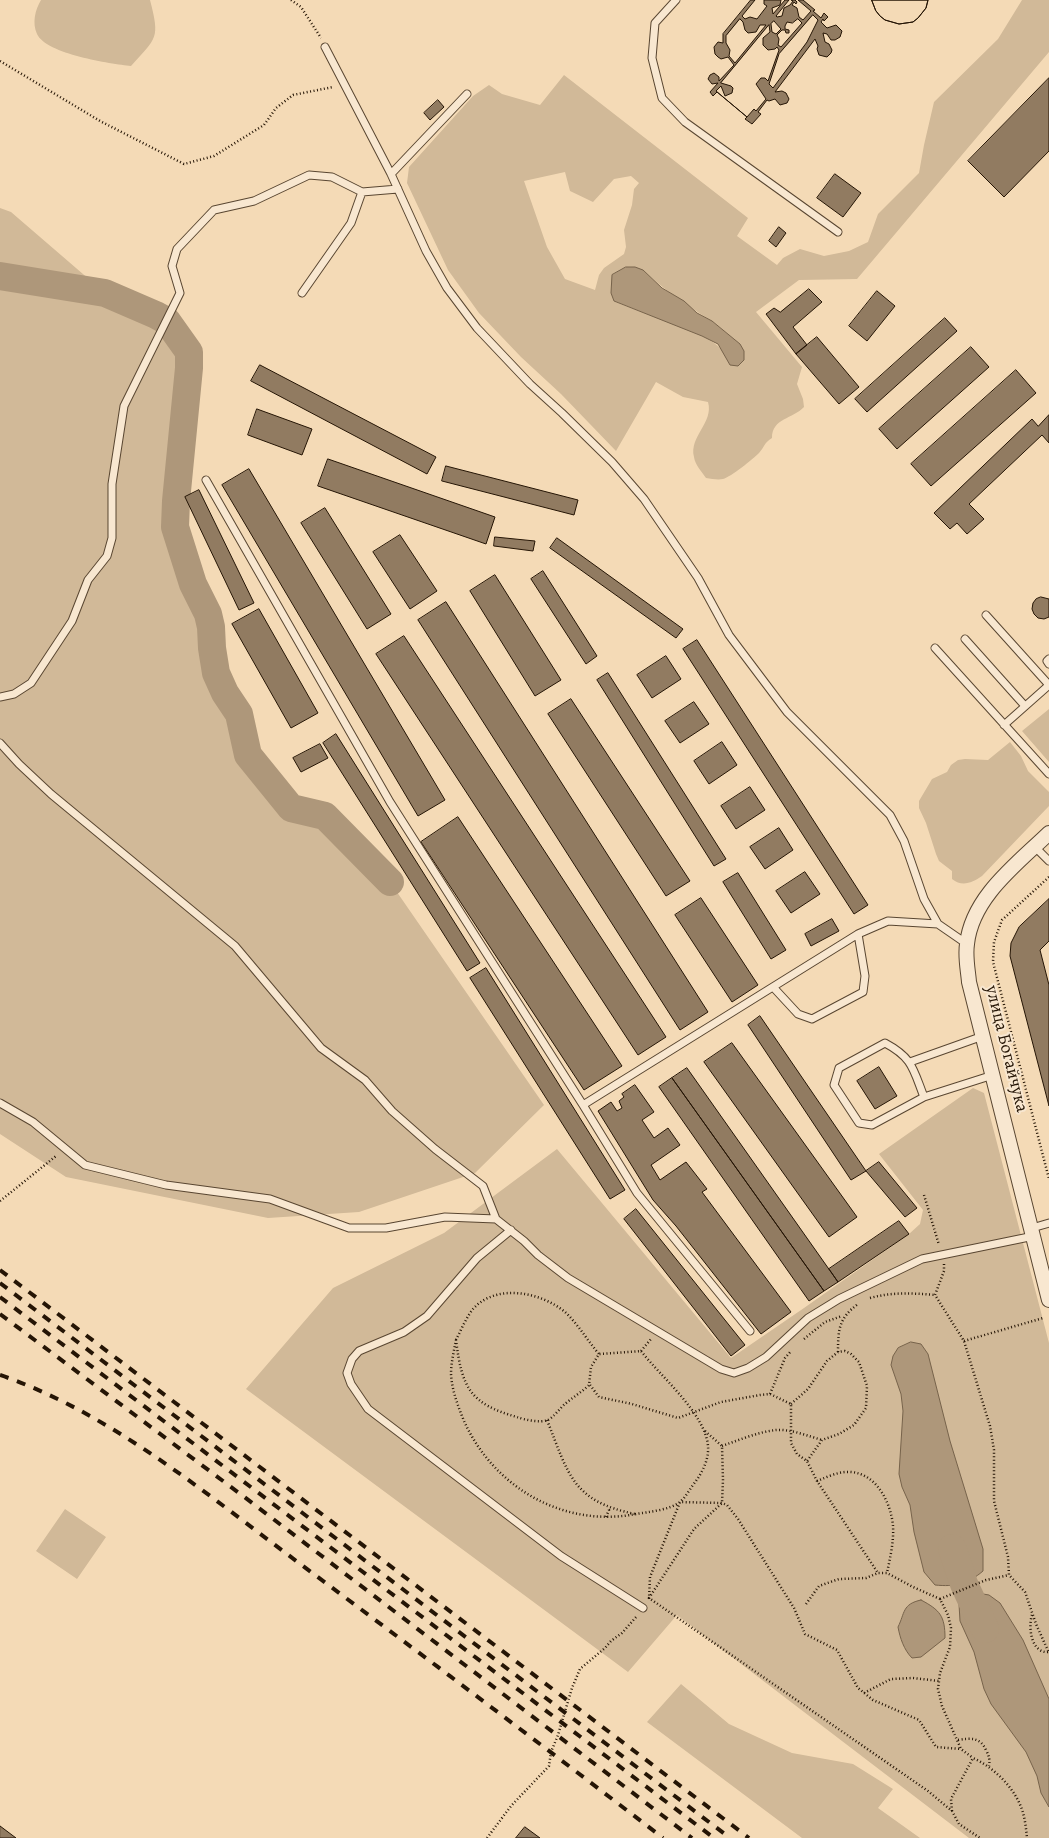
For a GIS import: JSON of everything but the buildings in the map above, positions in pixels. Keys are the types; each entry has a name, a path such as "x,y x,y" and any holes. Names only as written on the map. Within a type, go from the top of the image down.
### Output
{"street":[{"name":"улица Богайчука","path":"1048,1294 969,982 966,944 974,916 985,896 1049,833"}],"lane":[{"path":"676,0 655,22 652,58 662,98 685,122 838,232"},
{"path":"325,47 346,84 391,174 426,251 443,281 477,328 530,384 612,462 644,499 698,578 729,635 787,712 890,815 904,841 924,899 938,924 966,944"},
{"path":"391,174 467,94"},
{"path":"0,697 14,694 31,683 72,621 88,580 107,556 112,538 112,484 124,406 180,294 172,266 177,249 214,210 254,201 309,175 332,177 362,192 398,189"},
{"path":"302,294 351,223 362,192"},
{"path":"206,480 390,802 637,1193 750,1331"},
{"path":"986,615 1049,685 1004,725"},
{"path":"965,639 1025,706"},
{"path":"935,648 1049,774"},
{"path":"1049,659 1047,661 1049,664"},
{"path":"0,742 19,764 51,794 235,946 321,1048 365,1080 392,1110 435,1149 483,1186 496,1219 568,1278 721,1369 734,1373 748,1368 766,1356 808,1318 839,1298 922,1259 1033,1232 1049,1224"},
{"path":"1035,847 1049,861"},
{"path":"583,1105 858,934 888,921 938,924"},
{"path":"774,987 798,1014 812,1019 863,992 865,976 858,934"},
{"path":"910,1062 983,1036"},
{"path":"924,1097 910,1062 899,1051 884,1043 839,1068 834,1085 859,1123 872,1125 924,1097 993,1075"},
{"path":"0,1103 33,1122 85,1165 166,1185 270,1200 349,1228 386,1228 445,1217 496,1219"},
{"path":"511,1230 477,1258 427,1316 404,1332 359,1351 352,1359 347,1373 351,1384 368,1409 561,1556 643,1608"}],"path":[{"path":"291,0 301,8 316,29 325,47"},
{"path":"0,61 100,121 184,164 214,156 264,125 276,108 293,95 346,84"},
{"path":"1049,877 1002,920 994,942 993,962 1049,1179"},
{"path":"0,1201 65,1148"},
{"path":"924,1194 942,1254 944,1272 935,1295"},
{"path":"868,1298 899,1292 935,1295"},
{"path":"599,1354 574,1321 563,1310 529,1294 500,1294 484,1300 473,1310 456,1340 451,1373 454,1394 472,1438 489,1461 507,1480 525,1493 566,1512 587,1517 617,1518 656,1511 680,1502 722,1503 727,1505 738,1518 794,1608 805,1634 837,1650 858,1688 864,1693 882,1705 902,1711 919,1720 936,1747 961,1749"},
{"path":"935,1295 964,1341 990,1426 994,1450 994,1501 1008,1557 1009,1575 1025,1592 1049,1652"},
{"path":"802,1341 826,1322 844,1316 862,1302"},
{"path":"838,1352 840,1324 844,1316"},
{"path":"964,1341 1043,1318"},
{"path":"599,1354 641,1351 657,1331"},
{"path":"456,1340 459,1362 465,1383 474,1396 483,1404 505,1414 528,1420 547,1420 590,1385"},
{"path":"770,1394 785,1358 796,1346"},
{"path":"641,1351 652,1366 695,1412 704,1430 708,1446 707,1458 702,1471 680,1502 650,1577 649,1598"},
{"path":"807,1461 822,1440 839,1434 854,1425 866,1408 867,1386 864,1373 859,1362 845,1351 838,1352 827,1361 808,1389 791,1404 791,1443 797,1454 807,1461 817,1481 878,1573"},
{"path":"599,1354 591,1367 590,1385 599,1397 632,1404 678,1418 722,1402 770,1394 791,1404"},
{"path":"451,1373 456,1370 462,1371"},
{"path":"547,1420 577,1486 591,1498 606,1506 638,1514"},
{"path":"487,1838 511,1806 549,1766 551,1752 580,1669 606,1648 611,1641 622,1634 643,1608 674,1557 694,1530 722,1503 722,1446 704,1430"},
{"path":"722,1446 746,1437 776,1430 791,1431 822,1440"},
{"path":"817,1481 829,1476 851,1472 869,1479 879,1487 890,1511 893,1526 887,1573"},
{"path":"606,1506 609,1510 606,1517"},
{"path":"806,1604 819,1586 840,1579 866,1578 878,1573 887,1573 940,1599 948,1615 951,1628 950,1647 939,1680 938,1689 942,1706 961,1749 989,1766 1011,1790 1021,1807 1027,1838"},
{"path":"940,1599 986,1580 1009,1575"},
{"path":"649,1598 928,1791 952,1811 959,1824 980,1838"},
{"path":"1032,1613 1029,1624 1032,1640 1038,1649 1049,1652"},
{"path":"864,1693 892,1679 939,1680"},
{"path":"957,1740 971,1738 978,1740 984,1746 990,1760 989,1766"},
{"path":"952,1811 952,1799 973,1758"}],"shaded area":[{"path":"41,0 150,0 155,23 154,37 131,66 80,57 53,47 43,41 37,34 35,17"},
{"path":"1022,0 1049,0 1049,52 857,279 799,280 756,312 802,367 797,384 804,407 775,426 772,438 759,453 727,478 723,479 706,478 697,466 694,457 693,449 695,442 708,416 708,402 683,397 656,382 616,451 479,313 448,270 407,183 409,167 473,96 489,85 502,94 540,105 564,75 748,218 737,236 777,265 783,258 800,249 824,256 849,251 868,242 878,214 919,173 934,102 998,39","holes":["565,172 570,191 593,202 614,179 631,176 639,183 634,189 632,205 624,230 626,247 624,254 604,268 599,275 595,290 565,279 547,247 524,181","643,270 684,303 714,323 740,344 722,350 703,336 614,301"]},
{"path":"0,208 11,212 105,293 167,321 189,352 175,527 193,584 208,614 216,673 225,693 239,714 248,755 291,808 325,816 390,882 544,1105 475,1173 359,1212 268,1218 66,1177 0,1134"},
{"path":"626,267 635,267 643,270 662,288 684,301 697,313 712,321 740,344 744,351 744,360 738,366 730,365 718,344 614,301 611,293 612,275"},
{"path":"1049,709 1049,762 1022,731"},
{"path":"1010,742 1021,756 1028,771 1049,792 1049,806 982,876 971,882 960,883 952,879 952,871 939,861 919,808 919,801 932,779 947,772 951,765 958,760 988,760"},
{"path":"973,1088 984,1093 1049,1343 1049,1838 969,1838 677,1615 628,1672 246,1389 333,1288 444,1233 557,1149 731,1358 909,1234 920,1224 923,1210 879,1154"},
{"path":"911,1342 921,1344 928,1354 950,1441 983,1549 983,1571 966,1582 955,1585 935,1585 924,1572 914,1532 910,1505 902,1487 899,1474 903,1411 901,1394 891,1365 893,1356 898,1348"},
{"path":"65,1509 106,1537 77,1579 36,1551"},
{"path":"977,1593 989,1595 1000,1603 1023,1640 1049,1699 1049,1807 1041,1793 1037,1776 1026,1752 991,1704 984,1689 974,1652 960,1621 959,1604 962,1598"},
{"path":"921,1600 940,1614 944,1624 945,1638 921,1657 912,1658 903,1644 898,1627 907,1607"},
{"path":"681,1684 729,1724 792,1753 853,1764 893,1789 878,1808 920,1838 802,1838 647,1722"}],"waterway":[{"path":"0,276 105,293 167,321 189,352 175,527 193,584 208,614 216,673 225,693 239,714 248,755 291,808 325,816 390,882"},
{"path":"952,1548 964,1584 985,1629"}],"railway":[{"path":"0,1270 749,1838"},
{"path":"0,1283 730,1838"},
{"path":"0,1297 714,1838"},
{"path":"0,1314 243,1496 692,1838"},
{"path":"0,1375 41,1391 80,1411 156,1457 436,1665 663,1838"}]}
